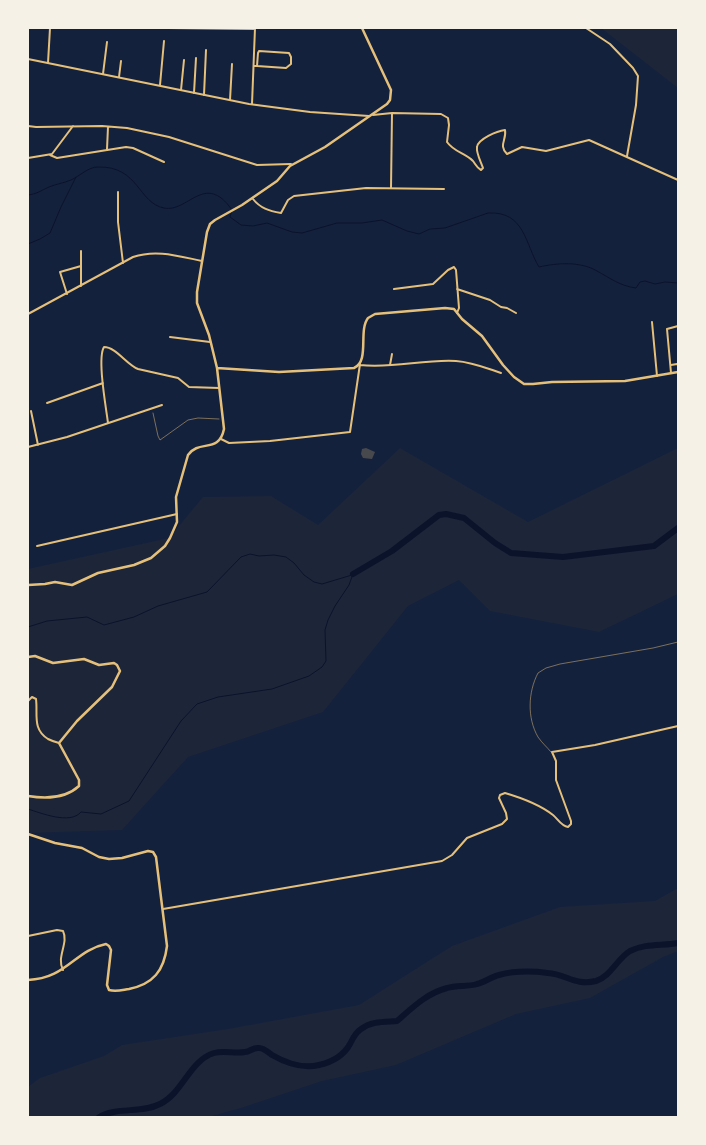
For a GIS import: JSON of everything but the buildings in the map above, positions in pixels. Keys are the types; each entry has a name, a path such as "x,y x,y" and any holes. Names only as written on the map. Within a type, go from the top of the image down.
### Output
{"main road":[{"path":"28,584 55,582 72,585 98,573 134,565 151,558 165,546 170,538 177,522 177,491 188,455 190,451 197,448 217,443 221,439 224,429 217,368 197,303 202,261 210,224 277,181 293,164 325,147 387,104 390,100 391,90 362,28"},
{"path":"217,368 279,372 354,368 360,365 364,326 371,316 451,308 482,336 503,365 514,377 524,384 624,381 678,372"},
{"path":"28,657 35,656 53,663 84,659 99,665 114,664 119,668 119,675 112,687 76,721 59,743 79,780 79,786 73,791 52,798 28,796"},
{"path":"28,834 82,848 109,860 151,851 156,857 167,938 165,958 159,971 147,984 117,991 110,990 107,985 111,950 106,944 88,952 63,970 49,977 28,980"}],"street":[{"path":"48,63 50,28"},
{"path":"168,28 256,28 256,66"},
{"path":"586,28 610,44 633,68 638,76 636,105 627,156"},
{"path":"160,85 164,41"},
{"path":"103,74 107,42"},
{"path":"204,95 206,50"},
{"path":"252,104 256,66 259,51 289,53 291,57 290,64 286,68 256,66"},
{"path":"194,92 196,58"},
{"path":"28,59 230,100 310,112 371,116 392,113 440,114 448,118 447,142 455,151 465,155 480,170 483,168 477,148 479,142 505,130 506,133 502,145 503,150 507,154 522,148 546,151 589,140 678,180"},
{"path":"182,90 184,60"},
{"path":"119,77 121,61"},
{"path":"230,100 232,64"},
{"path":"391,188 392,113"},
{"path":"28,126 108,126 127,128 169,137 257,165 293,164"},
{"path":"50,156 55,152 73,126"},
{"path":"107,149 108,126"},
{"path":"28,158 42,156 57,158 130,147 164,162"},
{"path":"253,198 258,205 266,210 279,213 282,212 289,199 294,196 366,188 444,189"},
{"path":"118,192 118,222 123,263"},
{"path":"81,251 81,286"},
{"path":"28,314 133,257 150,253 202,261"},
{"path":"67,294 60,272 81,266"},
{"path":"394,289 433,284 454,267 456,270 457,312"},
{"path":"457,289 490,300 516,313"},
{"path":"652,322 657,376"},
{"path":"672,373 667,329 678,326"},
{"path":"170,336 210,342"},
{"path":"108,423 100,355 104,347 111,348 138,369 178,378 189,387 220,388"},
{"path":"390,365 392,354"},
{"path":"221,439 228,443 270,441 350,432 360,365 379,366 457,361 501,373"},
{"path":"671,365 678,365"},
{"path":"48,403 103,383"},
{"path":"28,447 162,405"},
{"path":"31,410 38,445"},
{"path":"37,546 177,514"},
{"path":"28,701 32,697 36,699 37,725 41,732 51,740 59,743"},
{"path":"163,909 442,861 452,855 467,838 502,824 507,819 499,798 500,795 505,793 526,800 546,810 568,827 571,821 556,780 556,761 552,752 595,745 678,726"},
{"path":"28,936 56,930 63,931 65,937 60,960 63,970"},
{"path":"457,1118 462,1118"}],"lane":[{"path":"552,752 539,738 530,707 531,696 538,673 546,668 560,664 678,642"}],"path":[{"path":"152,409 160,440 188,420 198,418 224,419"}],"shaded area":[{"path":"601,28 678,28 678,88"},
{"path":"400,448 528,522 678,448 678,594 599,632 490,611 459,580 408,606 323,712 188,757 122,830 28,833 28,569 169,538 203,497 271,496 318,525"},
{"path":"678,888 678,951 663,957 590,998 516,1014 396,1065 322,1081 205,1118 28,1117 28,1087 40,1078 104,1056 122,1045 228,1029 359,1005 452,946 560,907 655,901"}],"waterway":[{"path":"28,195 71,180 87,170 98,167 112,168 122,172 155,205 173,208 197,196 213,194 222,199 232,210 230,217 241,225 253,226 267,223 292,232 302,233 337,223 362,223 382,220 419,234 430,229 445,228 488,213 500,214 510,217 517,223 539,267 576,264 597,271 620,284 636,288 640,282 645,281 655,284 665,282 678,283"},
{"path":"28,244 50,233 76,177"},
{"path":"353,574 392,551 439,515 446,514 464,518 495,543 511,553 563,557 654,546 678,528"},
{"path":"28,627 47,621 87,617 104,625 134,617 158,606 207,592 241,557 250,554 286,557 304,575 314,582 322,584 352,575"},
{"path":"28,809 55,817 70,818 81,812 101,814 129,801 181,721 197,704 218,697 272,689 309,676 322,667 326,661 325,630 328,620 349,585 353,574"},
{"path":"98,1118 113,1112 145,1109 160,1104 175,1093 198,1063 214,1053 247,1052 255,1048 261,1048 289,1063 307,1066 319,1065 341,1055 356,1034 365,1026 378,1022 397,1021 420,1001 440,990 474,985 499,975 517,972 548,973 582,982 596,981 605,976 625,954 636,948 678,943"}]}
